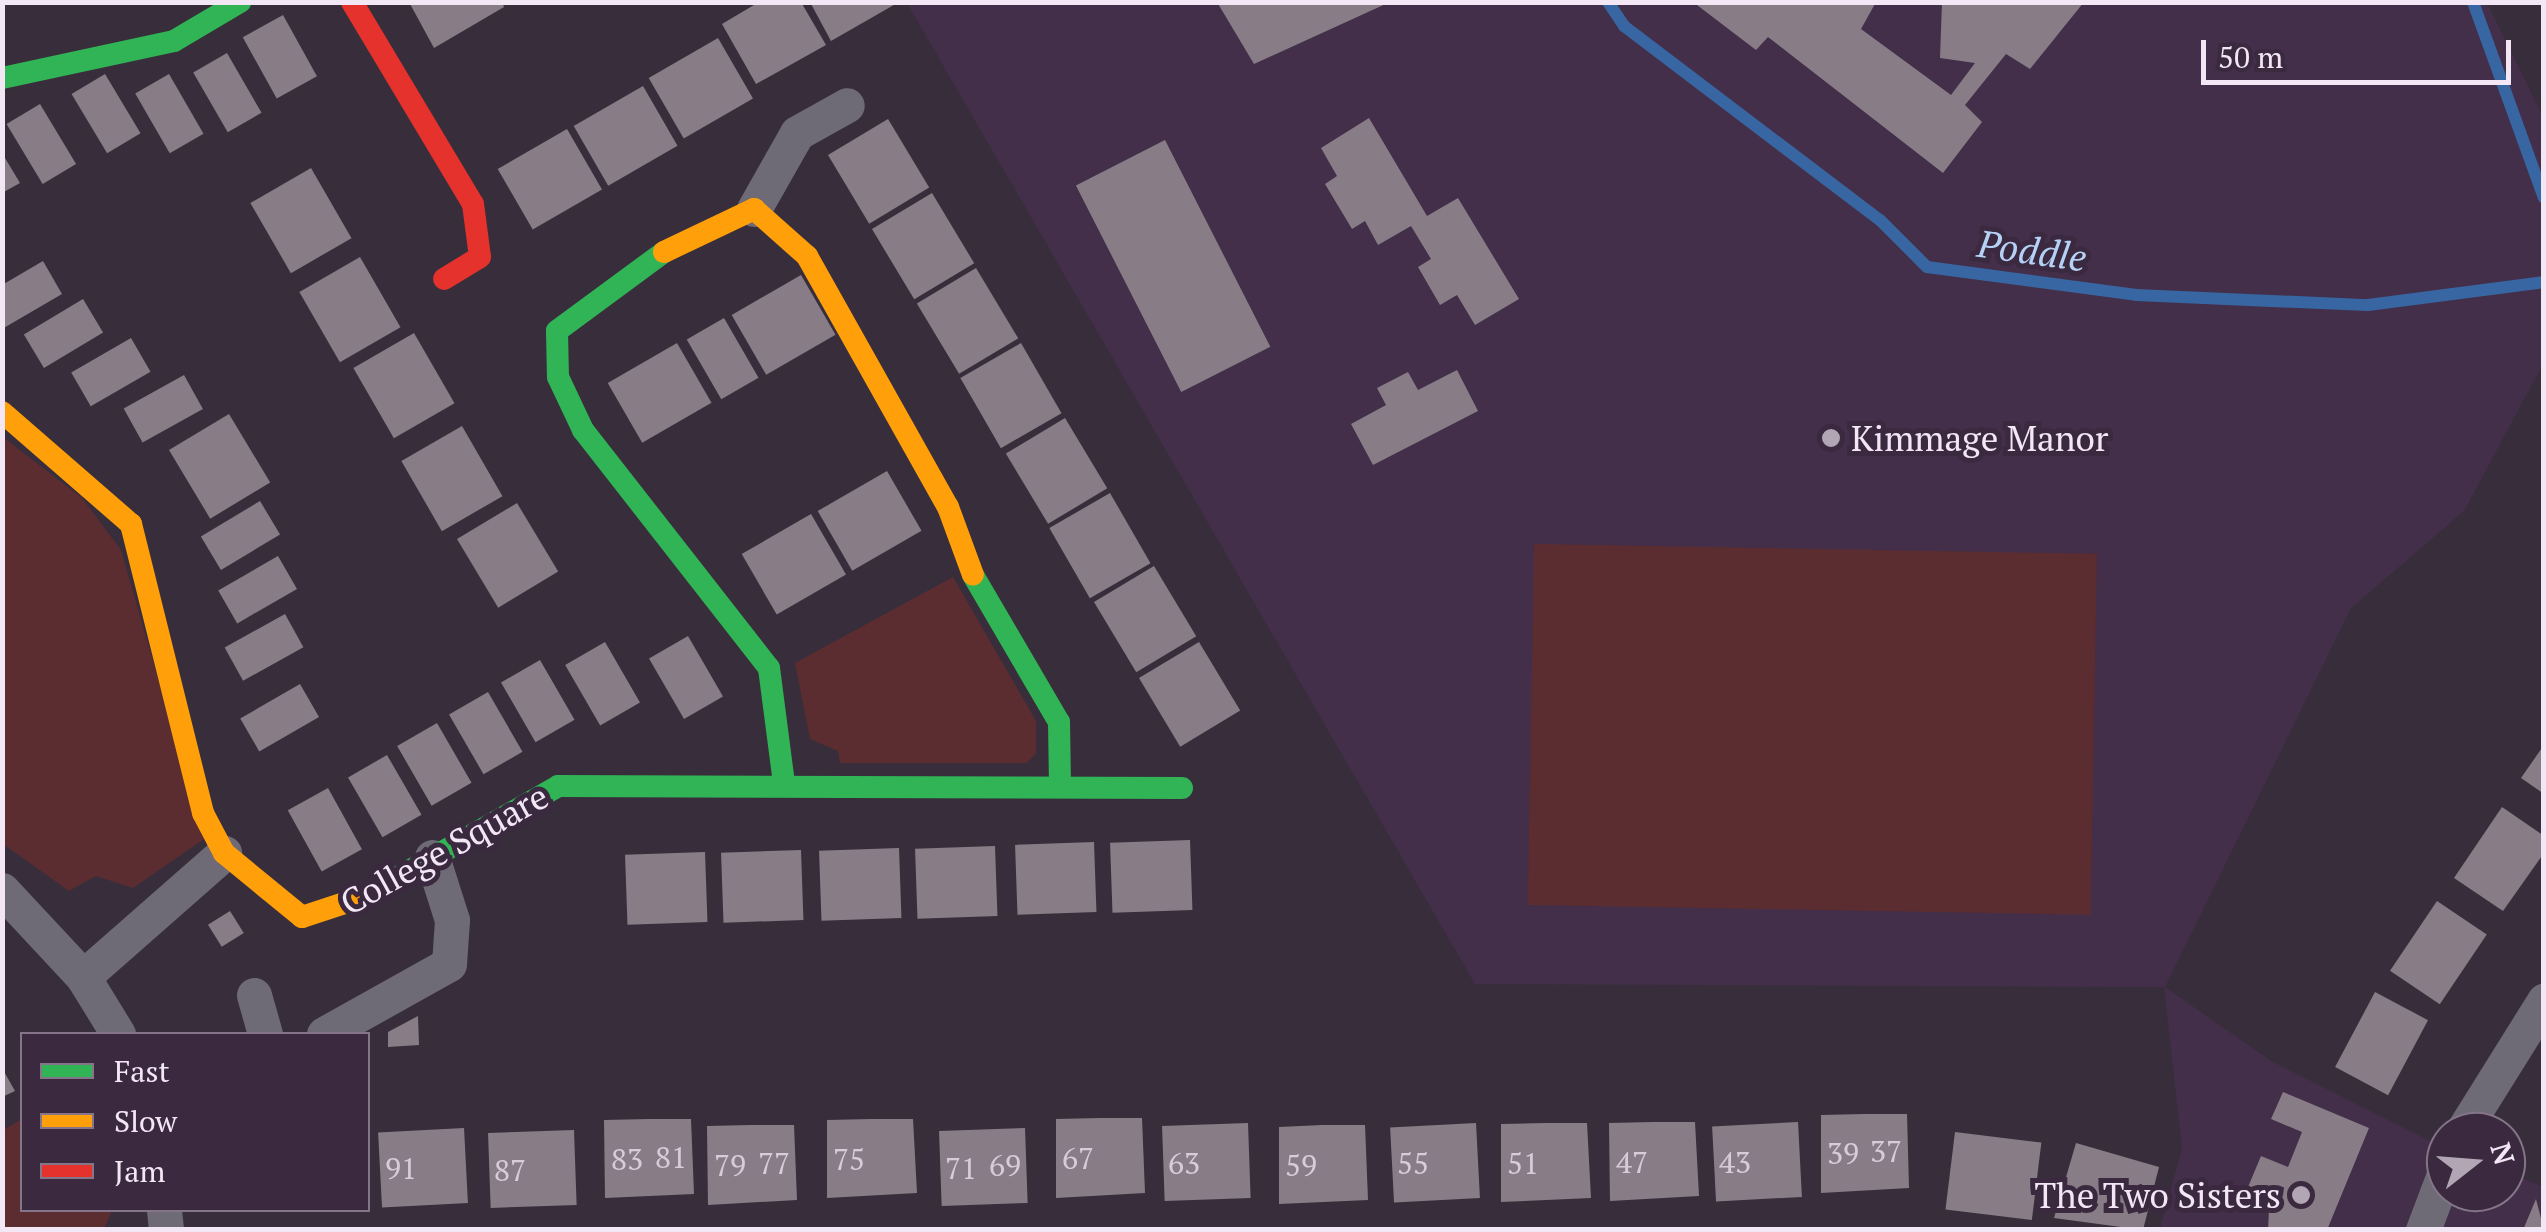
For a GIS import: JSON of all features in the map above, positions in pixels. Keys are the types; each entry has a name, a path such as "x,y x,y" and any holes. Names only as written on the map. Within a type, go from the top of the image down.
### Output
{"street":[{"path":"2,78 174,42 240,2"},
{"path":"352,2 473,204 480,257 444,279"},
{"path":"784,784 769,668 583,430 558,377 557,331 610,284 728,215 754,209 797,133 846,106"},
{"path":"754,209 807,256 948,506 970,570 1059,722 1060,788"},
{"name":"College Square","path":"2,412 131,524 162,623 178,741 224,854 302,917 338,912 558,786 1182,788"},
{"path":"84,977 224,854"},
{"path":"328,1032 449,964 452,920 432,857"},
{"path":"2,890 84,977 117,1032"},
{"path":"254,995 264,1032"},
{"path":"2475,1112 2544,1001"}],"shaded area":[{"name":"Kimmage Manor","path":"907,3 2487,3 2543,117 2543,364 2464,511 2351,608 2165,987 2271,1061 2426,1139 2426,1212 2526,1212 2526,1180 2543,1187 2543,1229 2160,1229 2182,1148 2164,987 1475,984"},
{"path":"3,437 82,498 121,550 204,839 133,888 96,876 69,891 3,844"},
{"path":"1534,544 2097,554 2091,915 1528,905"},
{"path":"953,577 1036,721 1036,753 1027,763 840,763 838,751 810,739 795,663"},
{"path":"20,1120 20,1212 111,1212 104,1229 3,1229 3,1130"}],"building":[{"path":"409,2 502,2 504,7 434,48"},
{"path":"759,2 801,2 826,45 756,84 722,24"},
{"path":"810,2 899,2 831,41"},
{"path":"1217,2 1390,2 1254,64"},
{"path":"1693,2 1876,2 1861,29 1951,95 1975,63 1940,58 1942,2 2084,2 2030,69 2006,54 1965,105 1982,122 1943,173 1768,37 1756,50"},
{"path":"283,15 317,76 277,99 243,37"},
{"path":"718,38 753,99 684,139 649,78"},
{"path":"227,53 262,113 228,132 193,72"},
{"path":"105,74 141,133 107,153 72,94"},
{"path":"169,74 204,134 170,153 135,94"},
{"path":"643,86 678,146 608,186 574,126"},
{"path":"40,104 76,164 43,184 7,124"},
{"path":"1369,118 1427,216 1458,198 1519,299 1475,325 1457,295 1440,305 1418,267 1431,259 1411,226 1378,245 1365,221 1352,229 1325,184 1337,176 1321,148"},
{"path":"888,119 929,188 869,224 828,155"},
{"path":"567,129 602,190 533,230 498,169"},
{"path":"1165,140 1270,347 1181,392 1076,185"},
{"path":"2,153 20,183 2,193"},
{"path":"311,168 352,238 291,273 250,203"},
{"path":"932,193 974,263 914,299 872,229"},
{"path":"360,257 400,327 340,362 299,292"},
{"path":"43,261 62,294 2,329 2,285"},
{"path":"976,268 1018,338 959,374 917,304"},
{"path":"801,275 836,335 766,375 732,315"},
{"path":"83,299 103,332 44,368 24,335"},
{"path":"724,318 758,378 721,399 687,340"},
{"path":"414,333 454,403 394,438 353,368"},
{"path":"131,338 150,372 91,406 71,372"},
{"path":"677,343 712,403 642,443 608,383"},
{"path":"1021,343 1062,413 1001,448 960,378"},
{"path":"1457,370 1478,411 1373,465 1351,424 1386,405 1377,388 1408,372 1418,390"},
{"path":"184,375 203,409 143,443 124,408"},
{"path":"229,414 270,483 210,519 169,450"},
{"path":"1065,418 1107,488 1048,524 1006,454"},
{"path":"462,426 502,496 442,531 401,461"},
{"path":"887,471 922,531 852,571 818,511"},
{"path":"1110,493 1150,563 1090,598 1049,528"},
{"path":"260,501 280,534 221,570 201,537"},
{"path":"517,503 558,572 498,608 457,539"},
{"path":"811,514 846,575 777,615 742,554"},
{"path":"278,556 297,589 237,623 218,590"},
{"path":"1154,566 1196,636 1136,672 1094,602"},
{"path":"285,614 303,647 243,681 225,647"},
{"path":"688,636 723,697 684,719 649,658"},
{"path":"605,642 640,703 600,726 565,665"},
{"path":"1199,642 1240,711 1180,747 1139,678"},
{"path":"540,660 574,720 536,742 501,682"},
{"path":"300,684 319,717 259,751 240,718"},
{"path":"488,692 522,752 484,774 449,714"},
{"path":"437,723 471,783 432,806 397,746"},
{"path":"2544,745 2544,794 2521,778"},
{"path":"387,755 422,815 383,837 348,778"},
{"path":"328,788 362,849 322,872 288,810"},
{"path":"2502,807 2544,836 2544,853 2503,911 2454,878"},
{"path":"1190,840 1192,910 1112,913 1110,843"},
{"path":"1094,842 1096,912 1017,915 1015,845"},
{"path":"995,846 997,916 917,919 915,849"},
{"path":"899,848 901,918 821,921 819,851"},
{"path":"801,850 803,920 723,923 721,853"},
{"path":"705,852 707,922 627,925 625,855"},
{"path":"2437,901 2487,935 2440,1004 2390,971"},
{"path":"230,911 244,933 222,947 208,925"},
{"path":"2375,992 2428,1020 2388,1095 2335,1067"},
{"path":"418,1016 419,1045 388,1047 388,1032"},
{"path":"2,1068 15,1091 2,1097"},
{"path":"2283,1092 2369,1128 2327,1230 2268,1230 2269,1210 2243,1199 2261,1156 2288,1167 2302,1132 2271,1119"},
{"path":"1907,1114 1909,1188 1821,1193 1821,1115"},
{"path":"1142,1118 1145,1193 1056,1198 1056,1119"},
{"path":"691,1119 694,1194 605,1198 604,1120"},
{"path":"913,1119 917,1193 827,1198 827,1120"},
{"path":"1695,1122 1699,1196 1610,1201 1609,1123"},
{"path":"1798,1122 1802,1197 1716,1201 1712,1127"},
{"path":"1248,1123 1251,1198 1165,1201 1162,1126"},
{"path":"1476,1123 1480,1198 1394,1202 1390,1128"},
{"path":"1587,1123 1591,1198 1501,1202 1501,1124"},
{"path":"794,1125 797,1200 708,1205 707,1126"},
{"path":"1365,1125 1368,1200 1279,1204 1279,1127"},
{"path":"464,1128 468,1203 382,1207 378,1133"},
{"path":"1025,1128 1028,1203 942,1206 939,1131"},
{"path":"574,1130 577,1205 491,1208 488,1133"},
{"path":"1955,1132 2041,1143 2032,1220 1945,1209"},
{"path":"2076,1143 2159,1167 2143,1230 2054,1218"},
{"path":"2536,1199 2544,1230 2523,1230"}],"waterway":[{"name":"Poddle","path":"1608,2 1624,26 1880,220 1927,267 2136,295 2368,305 2544,282"},
{"path":"2473,2 2544,198"}],"traffic: fast":[{"path":"2,78 174,41 240,2"},
{"path":"664,252 557,331 558,377 583,430 769,668 784,784"},
{"path":"973,575 1059,722 1060,787"},
{"path":"363,897 558,786 1182,788"}],"traffic: slow":[{"path":"664,252 754,209 807,256 948,507 973,575"},
{"path":"2,412 131,524 203,813 224,853 302,917 363,897"}],"traffic: jam":[{"path":"352,2 473,204 480,257 444,279"}],"place":[{"name":"Kimmage Manor","path":"1831,438"},
{"name":"The Two Sisters","path":"2301,1195"}]}
